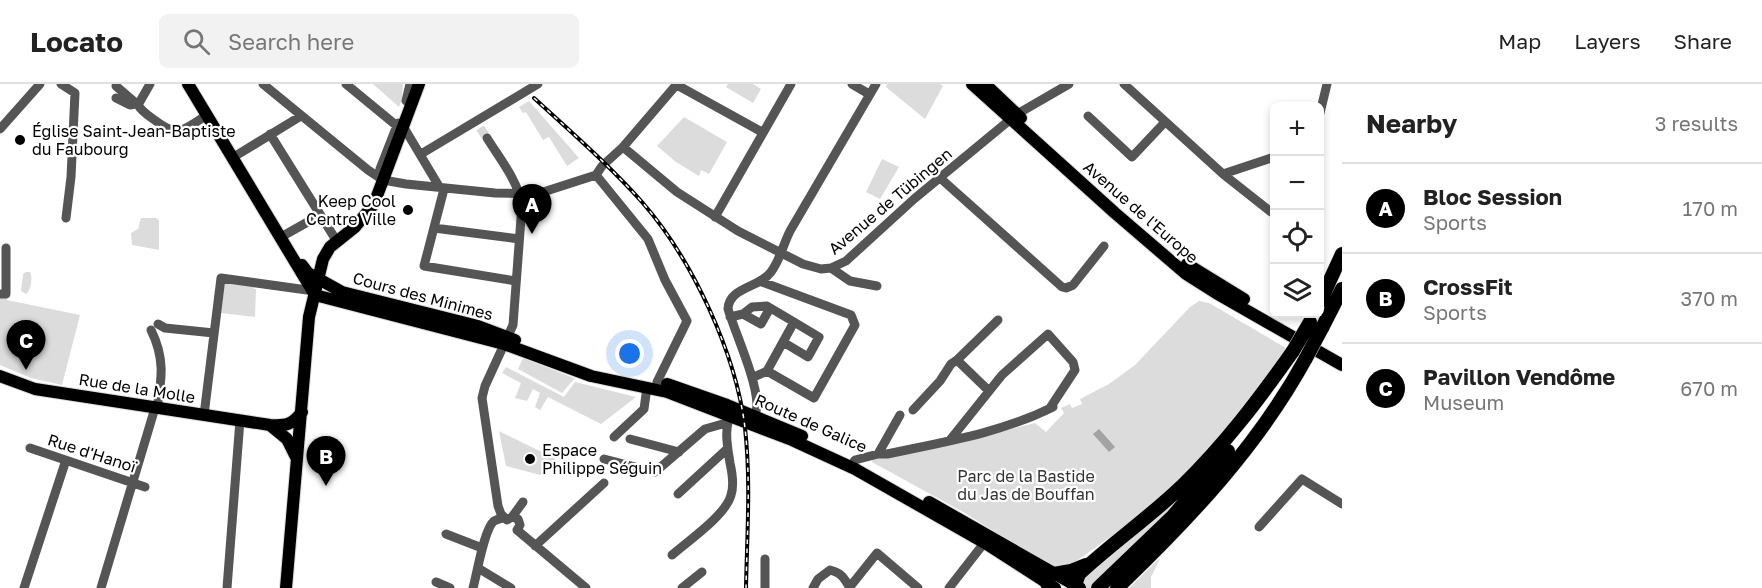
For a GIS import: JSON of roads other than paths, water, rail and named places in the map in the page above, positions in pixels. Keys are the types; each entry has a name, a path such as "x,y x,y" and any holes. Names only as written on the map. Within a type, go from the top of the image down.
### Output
{"highway":[{"path":"1324,294 1342,254"},
{"path":"1117,588 1180,526 1228,472 1288,388 1315,321 1341,292"},
{"path":"1073,587 1077,577 1093,561 1170,498 1215,453 1303,347"},
{"path":"1098,588 1158,531 1203,481 1303,347"},
{"path":"1052,583 1093,561"}],"main road":[{"path":"188,84 313,288 317,310 309,331 286,588"},
{"path":"298,462 294,423 313,288 326,253 336,240 352,230 366,216 374,204 400,126 419,84"},
{"name":"Avenue de l'Europe","path":"972,84 1014,116 1188,265 1236,295 1303,347"},
{"name":"Avenue de l'Europe","path":"985,84 1014,116"},
{"name":"Cours des Minimes","path":"313,288 331,287 342,292 478,326 506,340"},
{"name":"Cours des Minimes","path":"313,288 338,302 506,340"},
{"name":"Route de Galice","path":"506,340 591,376 652,384 853,463"},
{"path":"1303,347 1342,355"},
{"path":"1303,347 1342,364"},
{"name":"Rue de la Molle","path":"0,376 35,389 270,425 285,426 294,423"},
{"path":"294,423 302,412"},
{"name":"Route de Galice","path":"731,416 755,416 853,463 987,539 1052,583 1073,587"},
{"path":"270,425 287,439 298,462"}],"street":[{"path":"0,129 40,84"},
{"path":"61,84 75,93 71,177 66,218"},
{"path":"116,98 130,105 137,104 150,84"},
{"path":"264,84 368,170 381,178 442,188 520,195 535,194 596,175 677,84 762,132"},
{"path":"346,84 400,126 442,188 424,266 516,281"},
{"path":"400,126 410,93 410,84"},
{"path":"421,154 478,124 538,84"},
{"path":"715,217 791,84"},
{"path":"852,84 870,94"},
{"path":"755,416 757,404 751,378 728,309 731,298 736,293 762,282 775,266 779,253 826,169 843,148 854,122 876,84"},
{"name":"Avenue de Tübingen","path":"623,147 677,192 715,217 779,253 813,267 831,268 846,261 939,177 1014,116 1069,84"},
{"path":"1124,84 1222,174 1270,211"},
{"path":"1323,102 1327,84"},
{"path":"116,86 169,131 179,132 206,116"},
{"path":"232,158 301,116"},
{"path":"1088,116 1132,157 1165,122"},
{"path":"270,134 336,240"},
{"path":"487,138 520,195 522,206 513,325 485,386 482,398 498,506 507,518"},
{"path":"1222,174 1270,159"},
{"path":"535,194 536,190 550,184 602,166"},
{"path":"596,175 648,239 665,280 687,321 652,384 644,409 614,437"},
{"path":"939,177 1062,287 1073,285 1104,246"},
{"path":"282,239 320,215"},
{"path":"434,228 519,238"},
{"path":"0,294 6,294 6,248"},
{"path":"831,268 850,281 877,286"},
{"path":"204,415 221,278 313,288"},
{"path":"762,282 851,315 855,326 814,398 767,371"},
{"path":"730,317 743,314 752,307 770,308 819,337 808,357 783,342"},
{"path":"743,314 761,324 770,308"},
{"path":"913,410 940,381 951,364 999,320"},
{"path":"754,377 767,371 794,322"},
{"path":"101,588 156,408 162,362 155,327 214,333"},
{"path":"853,463 878,454 972,436 1052,407 1075,370 1073,362 1048,334 1013,364 988,391 950,440"},
{"path":"957,360 988,391"},
{"path":"878,454 900,415"},
{"path":"672,555 723,510 729,501 732,486 727,449 731,416"},
{"path":"604,459 652,473 658,471 705,429 731,416"},
{"path":"227,588 240,420"},
{"path":"630,439 680,452"},
{"name":"Rue d'Hanoï","path":"30,448 145,487"},
{"path":"678,494 727,449"},
{"path":"24,588 66,460"},
{"path":"1259,527 1302,479 1342,504"},
{"path":"535,546 604,483"},
{"path":"507,518 523,502"},
{"path":"473,588 482,548 493,522 507,518 518,519 517,530 586,588"},
{"path":"446,534 482,548"},
{"path":"949,588 987,539"},
{"path":"813,588 818,579 830,570 845,578 849,588 877,553 918,588"},
{"path":"765,559 765,588"},
{"path":"478,568 511,588"},
{"path":"681,588 702,573"},
{"path":"436,582 450,588"}],"tunnel":[{"path":"480,128 487,138"}],"railway":[{"path":"534,98 642,202 678,251 709,308 732,369 745,428 748,488 746,588"}],"place":[{"name":"Église Saint-Jean-Baptiste du Faubourg","path":"20,140"},
{"name":"Keep Cool Centre Ville","path":"408,210"},
{"name":"Bloc Session","path":"532,234"},
{"name":"Pavillon Vendôme","path":"26,370"},
{"name":"Espace Philippe Séguin","path":"530,459"},
{"name":"CrossFit","path":"326,486"}],"park label":[{"name":"Parc de la Bastide du Jas de Bouffan","path":"1026,485"}]}
